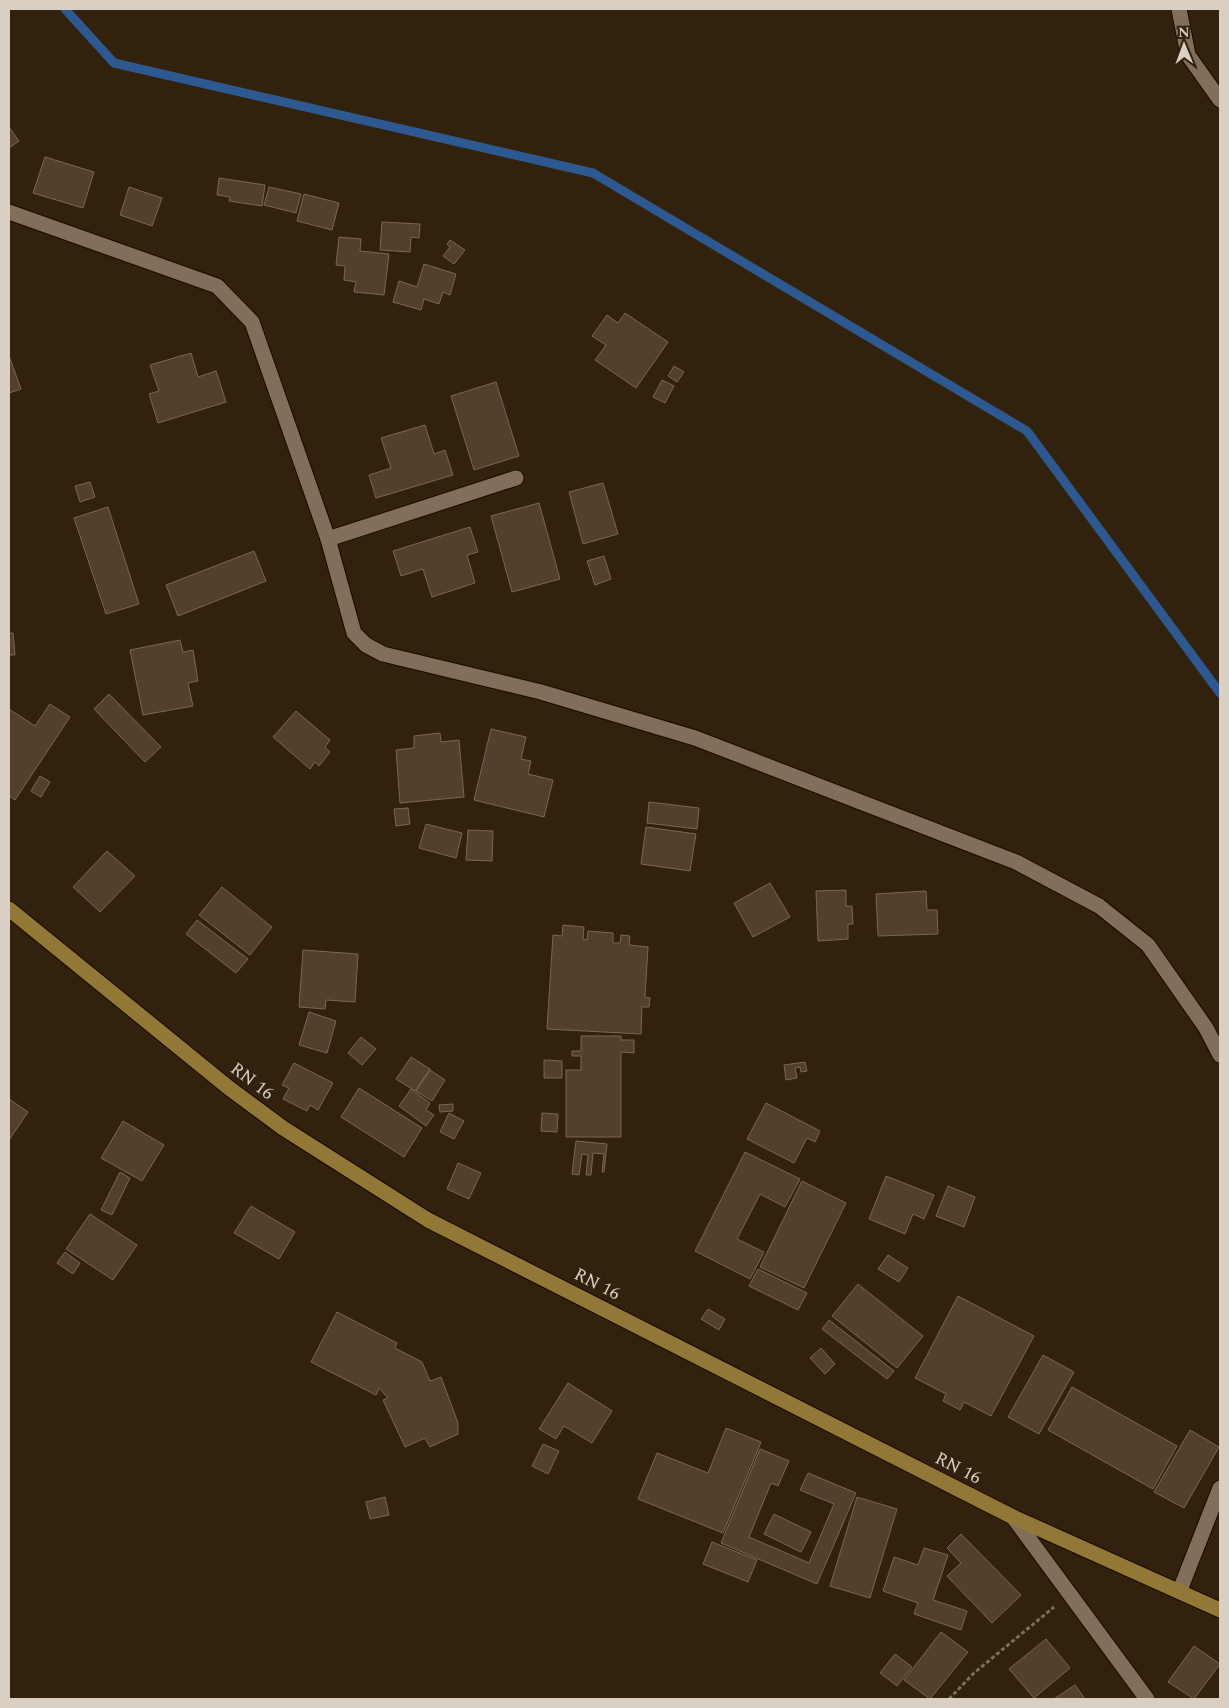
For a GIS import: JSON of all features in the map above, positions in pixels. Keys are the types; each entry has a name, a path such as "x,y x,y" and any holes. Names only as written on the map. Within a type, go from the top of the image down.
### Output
{"main road":[{"name":"RN 16","path":"9,909 229,1088 282,1128 428,1220 1013,1517 1180,1590 1220,1610"}],"street":[{"path":"1180,9 1188,55 1220,100"},
{"path":"9,212 217,286 252,322 328,540 354,633 366,645 382,654 541,692 694,738 1016,862 1099,906 1148,946 1206,1028 1220,1055"},
{"path":"328,540 516,478"},
{"path":"1180,1590 1220,1488"},
{"path":"1013,1517 1147,1699"}],"path":[{"path":"949,1699 974,1673 1070,1594"}],"building":[{"path":"9,127 19,141 9,148"},
{"path":"45,157 94,172 83,208 33,193"},
{"path":"219,178 265,185 262,206 229,201 230,197 217,195"},
{"path":"129,187 162,198 152,226 120,215"},
{"path":"269,187 301,194 296,213 264,205"},
{"path":"304,194 339,203 332,230 297,221"},
{"path":"382,222 420,224 419,238 411,237 410,252 380,250"},
{"path":"339,237 361,239 360,251 389,254 384,295 354,292 356,282 344,280 345,266 336,265"},
{"path":"450,240 465,250 454,264 443,256 450,247 447,244"},
{"path":"424,264 456,274 450,295 443,292 439,304 424,299 421,310 393,302 399,281 417,287"},
{"path":"625,313 668,342 636,388 595,360 606,345 592,336 607,315 618,323"},
{"path":"191,353 198,377 216,371 226,402 158,423 149,394 159,391 150,365"},
{"path":"9,356 21,389 9,393"},
{"path":"674,366 684,372 677,382 668,376"},
{"path":"662,380 674,386 665,403 653,397"},
{"path":"496,382 519,456 474,470 451,396"},
{"path":"425,425 434,454 445,450 453,475 376,498 369,475 391,468 381,438"},
{"path":"90,482 95,497 80,502 75,486"},
{"path":"603,483 618,534 583,544 569,492"},
{"path":"539,503 560,579 512,592 491,516"},
{"path":"108,507 139,604 106,614 74,518"},
{"path":"470,527 478,552 467,555 475,583 432,597 423,569 401,576 393,551"},
{"path":"254,551 266,581 178,616 166,585"},
{"path":"604,556 611,579 595,585 587,561"},
{"path":"9,633 13,633 15,655 9,655"},
{"path":"180,640 183,652 193,650 198,681 188,683 193,706 143,715 130,650"},
{"path":"109,694 161,747 145,762 94,709"},
{"path":"50,704 70,717 15,800 9,796 9,709 35,726"},
{"path":"296,711 330,740 325,747 330,752 319,766 315,762 310,769 273,737"},
{"path":"491,729 526,737 521,759 531,761 528,774 553,780 544,817 474,800"},
{"path":"440,733 441,742 459,740 464,797 400,803 396,750 414,748 414,736"},
{"path":"40,776 50,782 41,797 31,791"},
{"path":"649,802 699,808 697,829 647,823"},
{"path":"408,808 410,824 396,826 394,809"},
{"path":"426,824 462,833 456,858 419,848"},
{"path":"646,827 696,834 690,871 641,864"},
{"path":"468,830 493,831 492,861 466,860"},
{"path":"107,851 135,876 100,912 73,887"},
{"path":"770,883 790,917 753,937 734,903"},
{"path":"222,887 272,927 250,955 199,915"},
{"path":"846,890 846,906 852,906 853,924 848,924 848,939 818,941 816,891"},
{"path":"926,891 927,910 937,910 938,934 878,936 876,894"},
{"path":"197,920 248,959 236,973 186,934"},
{"path":"563,925 584,927 583,939 587,940 588,931 613,933 613,943 620,943 621,935 630,936 629,945 648,947 645,997 650,998 649,1007 642,1007 641,1034 547,1029 553,935 562,936"},
{"path":"303,950 358,954 355,1002 326,1000 325,1009 299,1007"},
{"path":"309,1012 336,1021 327,1053 299,1045"},
{"path":"581,1036 621,1036 621,1040 634,1040 634,1053 621,1052 621,1137 566,1137 566,1070 581,1070 581,1056 572,1056 572,1051 581,1051"},
{"path":"361,1037 376,1049 362,1065 348,1053"},
{"path":"411,1057 430,1069 415,1091 396,1079"},
{"path":"544,1060 562,1061 562,1078 544,1078"},
{"path":"805,1062 807,1071 801,1072 800,1067 795,1068 797,1078 786,1080 784,1065"},
{"path":"294,1063 333,1083 318,1110 310,1105 307,1111 283,1099 289,1088 282,1085"},
{"path":"430,1070 445,1080 432,1101 416,1091"},
{"path":"359,1088 422,1128 404,1157 341,1117"},
{"path":"411,1089 430,1103 426,1110 434,1115 426,1126 399,1106"},
{"path":"9,1099 28,1112 9,1140"},
{"path":"766,1103 820,1131 815,1142 807,1138 794,1163 747,1139"},
{"path":"453,1104 453,1111 440,1112 439,1105"},
{"path":"449,1113 464,1121 454,1139 440,1132"},
{"path":"542,1113 558,1114 557,1132 541,1131"},
{"path":"123,1121 164,1145 142,1181 101,1158"},
{"path":"576,1141 607,1144 604,1172 602,1172 604,1154 593,1153 591,1175 586,1175 588,1155 582,1154 579,1175 572,1174"},
{"path":"745,1152 800,1179 785,1207 760,1194 737,1239 764,1252 750,1279 695,1251"},
{"path":"458,1163 481,1173 469,1199 447,1189"},
{"path":"120,1172 130,1178 112,1215 101,1210"},
{"path":"886,1176 934,1195 924,1219 913,1214 905,1234 869,1219"},
{"path":"802,1181 846,1203 804,1288 760,1267"},
{"path":"948,1186 975,1197 964,1227 936,1216"},
{"path":"251,1206 295,1232 279,1259 234,1233"},
{"path":"90,1214 137,1245 113,1280 66,1249"},
{"path":"65,1252 80,1263 73,1274 57,1263"},
{"path":"888,1255 908,1268 899,1282 878,1269"},
{"path":"758,1269 807,1293 798,1310 749,1286"},
{"path":"858,1284 923,1336 897,1368 832,1316"},
{"path":"958,1296 1034,1336 991,1416 964,1402 960,1410 943,1401 946,1394 915,1378"},
{"path":"708,1309 725,1319 719,1330 701,1319"},
{"path":"337,1312 397,1343 395,1348 422,1362 430,1381 441,1377 458,1423 458,1434 430,1447 425,1438 405,1447 383,1400 388,1398 379,1388 376,1395 311,1362"},
{"path":"829,1320 894,1371 887,1379 822,1329"},
{"path":"821,1348 835,1364 825,1374 810,1358"},
{"path":"1043,1355 1074,1372 1039,1434 1008,1417"},
{"path":"568,1383 612,1411 592,1443 564,1426 556,1439 539,1429"},
{"path":"1072,1387 1177,1446 1153,1489 1048,1430"},
{"path":"726,1428 761,1442 723,1533 638,1499 657,1453 708,1473"},
{"path":"1190,1430 1219,1447 1184,1508 1154,1492"},
{"path":"543,1444 559,1451 548,1474 532,1466"},
{"path":"760,1449 789,1461 778,1486 771,1483 749,1537 809,1563 834,1504 800,1490 808,1473 856,1493 817,1584 721,1543"},
{"path":"385,1497 389,1515 370,1519 366,1502"},
{"path":"857,1497 897,1509 870,1598 830,1586"},
{"path":"774,1514 811,1532 801,1552 764,1534"},
{"path":"961,1534 1021,1595 992,1623 947,1576 961,1563 947,1548"},
{"path":"712,1542 757,1560 748,1582 703,1564"},
{"path":"924,1548 948,1555 933,1600 967,1611 961,1630 914,1614 918,1603 883,1591 894,1557 918,1565"},
{"path":"941,1632 968,1652 930,1699 904,1680"},
{"path":"1046,1639 1070,1668 1034,1698 1009,1669"},
{"path":"1194,1646 1220,1664 1194,1699 1168,1682"},
{"path":"895,1654 912,1667 897,1686 880,1673"},
{"path":"1075,1685 1085,1699 1054,1699"}],"waterway":[{"path":"65,9 114,63 593,173 1027,431 1220,693"}]}
